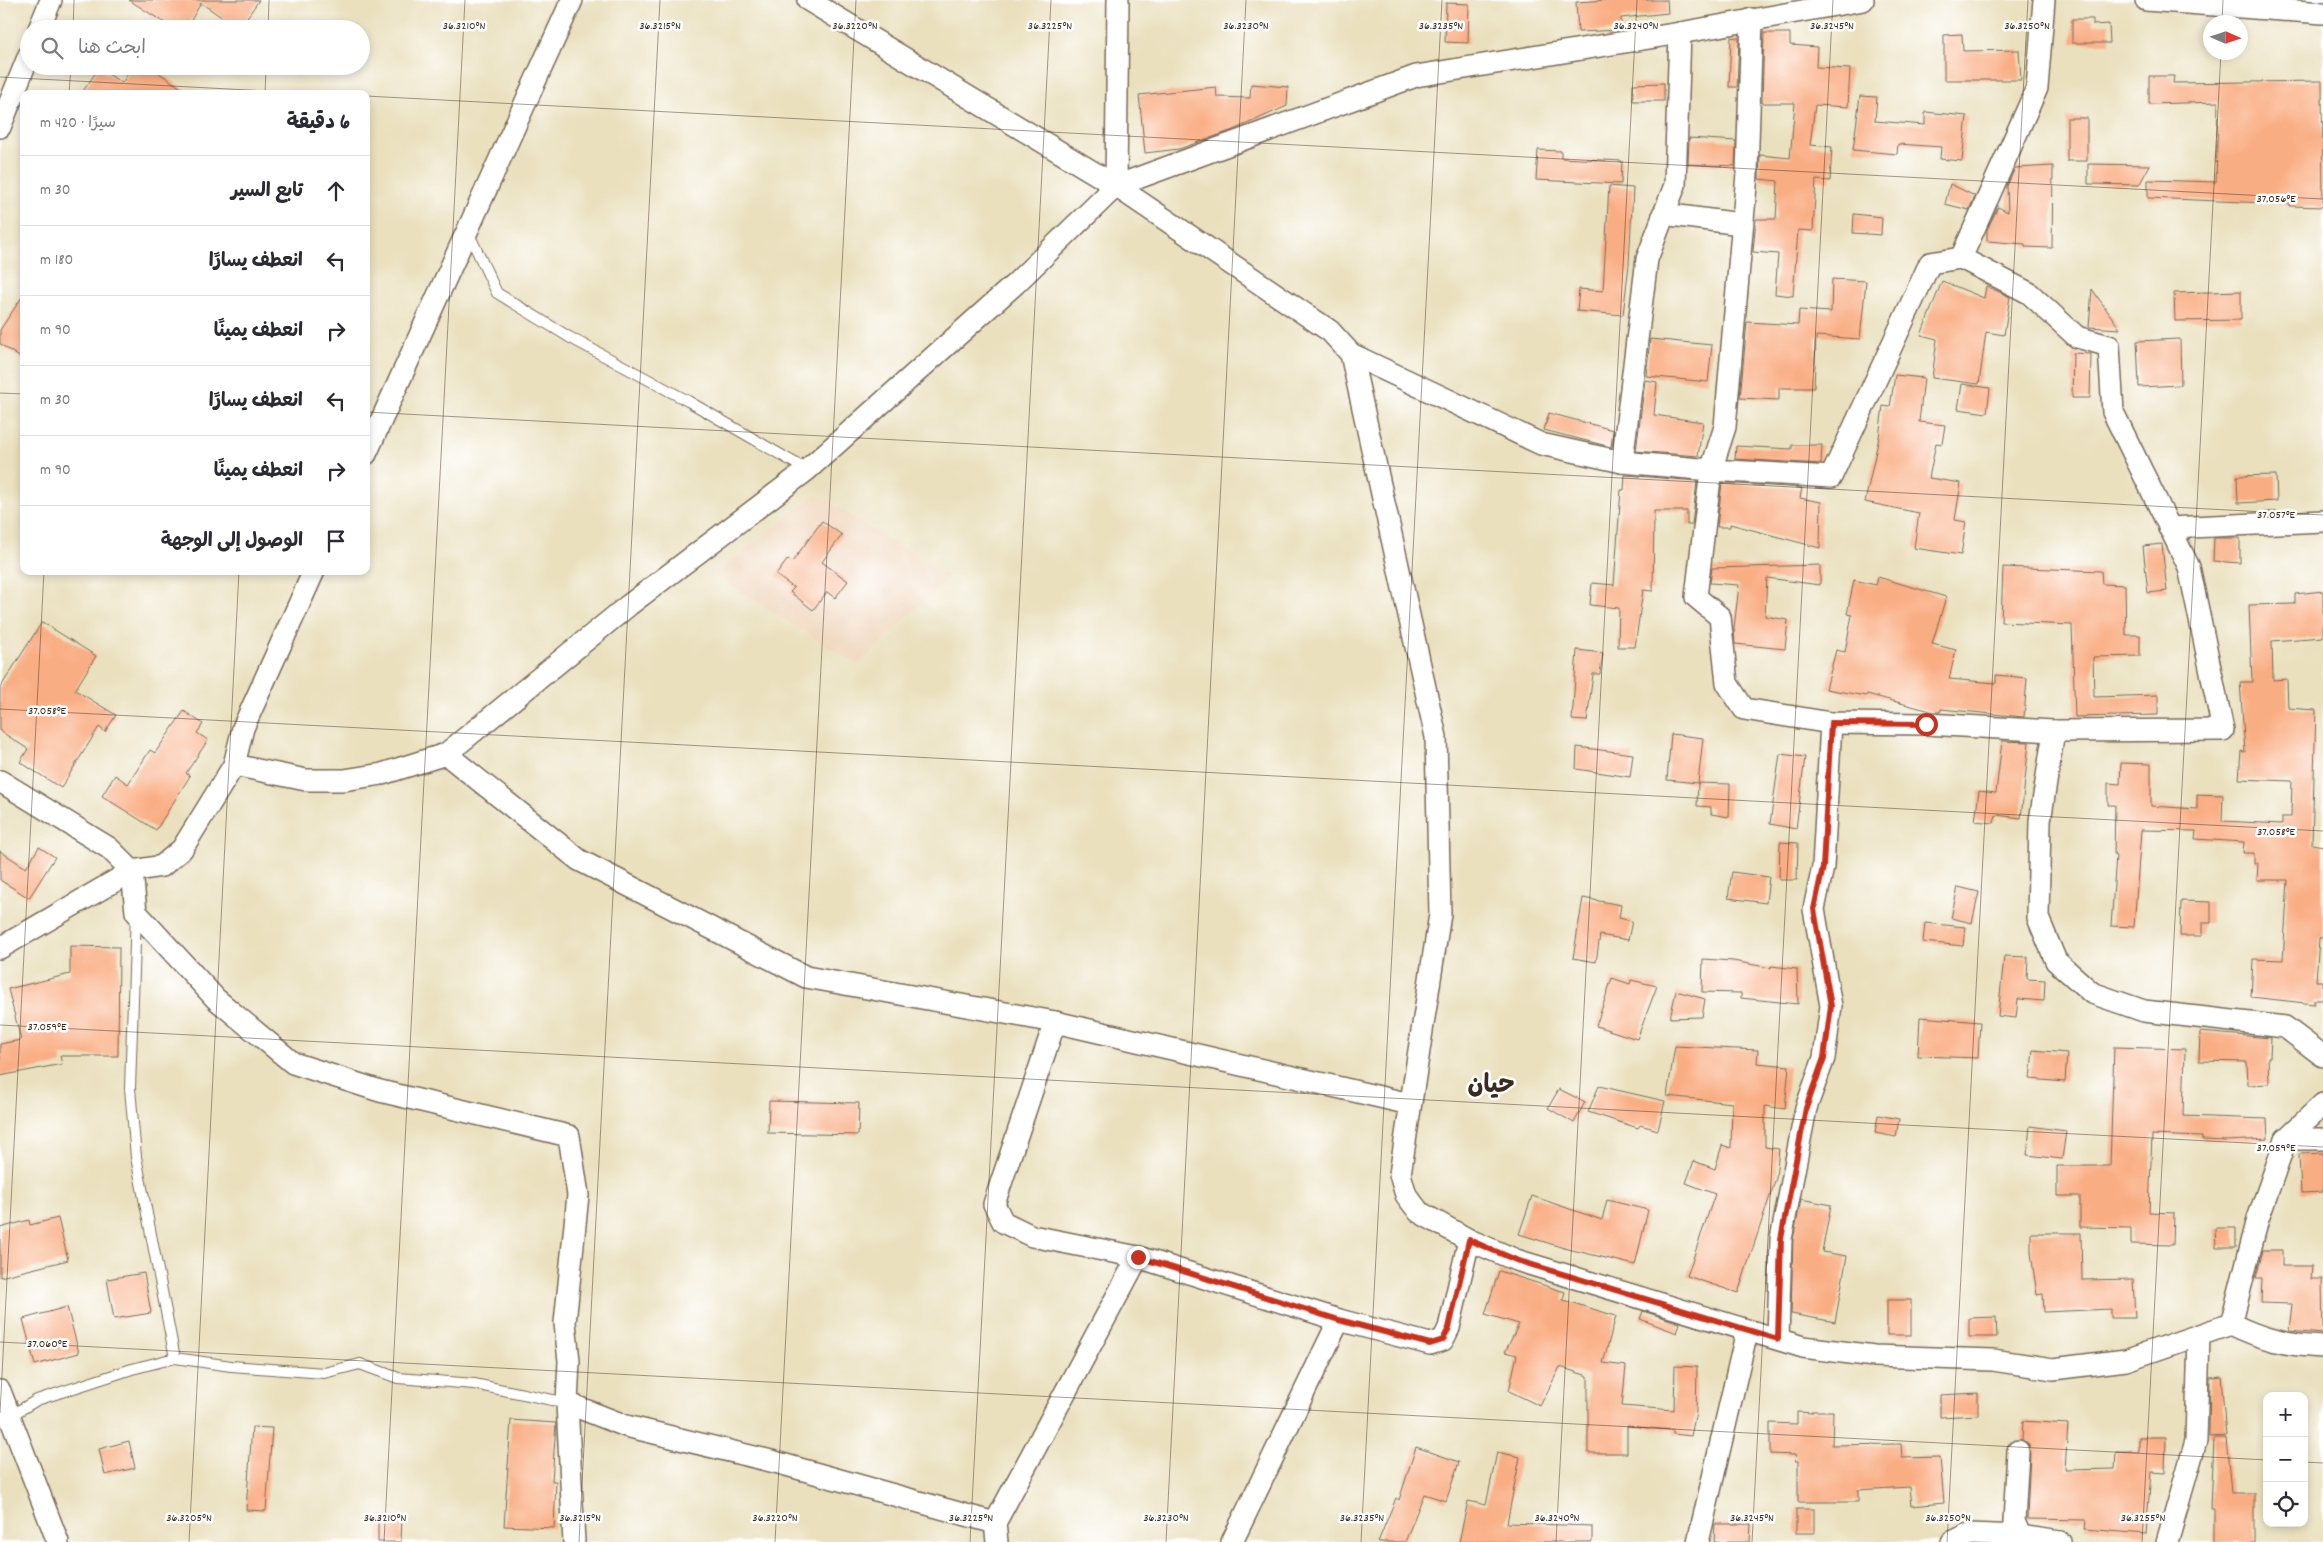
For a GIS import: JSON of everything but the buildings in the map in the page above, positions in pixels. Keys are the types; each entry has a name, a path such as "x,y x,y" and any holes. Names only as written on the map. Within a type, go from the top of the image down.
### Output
{"street":[{"path":"43,20 51,0"},
{"path":"370,445 572,0"},
{"path":"808,0 1116,186 1330,332 1351,354 1541,444 1622,462 1711,470 1830,477 1930,263 1961,258 2029,293 2078,336 2109,346 2113,412 2189,567 2222,730 2054,731 1926,724 1831,723 1744,709 1727,683 1720,617 1696,597 1711,470 1725,428 1741,224 1747,174 1752,19"},
{"path":"1116,186 1118,0"},
{"path":"234,765 306,780 344,780 382,774 446,754 629,605 807,470 1015,284 1116,186 1416,76 1680,33 1863,0"},
{"path":"1961,258 2037,88 2044,0"},
{"path":"2146,0 2212,2 2323,13"},
{"path":"1622,462 1647,259 1675,185 1680,33"},
{"path":"0,127 21,75"},
{"path":"1663,214 1741,224"},
{"path":"1351,354 1436,737 1440,914 1400,1174 1406,1195 1419,1212 1469,1240 1516,1260 1803,1347 1874,1356 1993,1360 2053,1369 2126,1360 2231,1324 2256,1337 2298,1347 2323,1347"},
{"path":"2169,528 2323,521"},
{"path":"0,948 132,871 162,866 182,849 234,765 243,728 312,575"},
{"path":"1778,1339 1781,1239 1806,1108 1824,1058 1831,1006 1814,909 1823,867 1831,723"},
{"path":"2054,731 2040,821 2038,918 2056,961 2092,993 2144,1011 2285,1027 2323,1056"},
{"path":"446,754 579,860 806,977 1055,1022 1410,1104"},
{"path":"0,781 109,848 132,871 136,912 216,1000 293,1063 380,1091 569,1136 578,1196 566,1323 569,1361 567,1403 574,1542"},
{"path":"1055,1022 994,1204 1003,1222 1032,1236 1138,1257 1339,1320 1430,1344 1443,1340 1449,1328 1469,1240"},
{"path":"2231,1324 2258,1219 2286,1139 2323,1104"},
{"path":"2286,1139 2323,1139"},
{"path":"567,1403 626,1426 775,1462 996,1533 1138,1257"},
{"path":"1232,1542 1339,1320"},
{"path":"1698,1542 1747,1331"},
{"path":"2167,1542 2196,1441 2199,1336"},
{"path":"0,1391 58,1542"},
{"path":"2018,1450 2014,1521 2020,1536"},
{"path":"1952,1542 1969,1534 2020,1536 2060,1542"}],"lane":[{"path":"467,230 497,293 570,337 688,401 807,470"},
{"path":"136,912 130,1088 136,1158 175,1358"},
{"path":"10,1416 37,1400 132,1369 175,1358 231,1366 324,1372 360,1364 398,1378 474,1384 567,1403"}],"shaded area":[{"path":"816,494 948,577 858,665 714,575"}],"district":[{"name":"حيان","path":"1491,1087"}],"route":[{"path":"1138,1257 1339,1320 1430,1344 1443,1340 1449,1328 1469,1240 1516,1260 1778,1339 1781,1239 1806,1108 1824,1058 1831,1006 1814,909 1823,867 1831,723 1926,724"}]}
